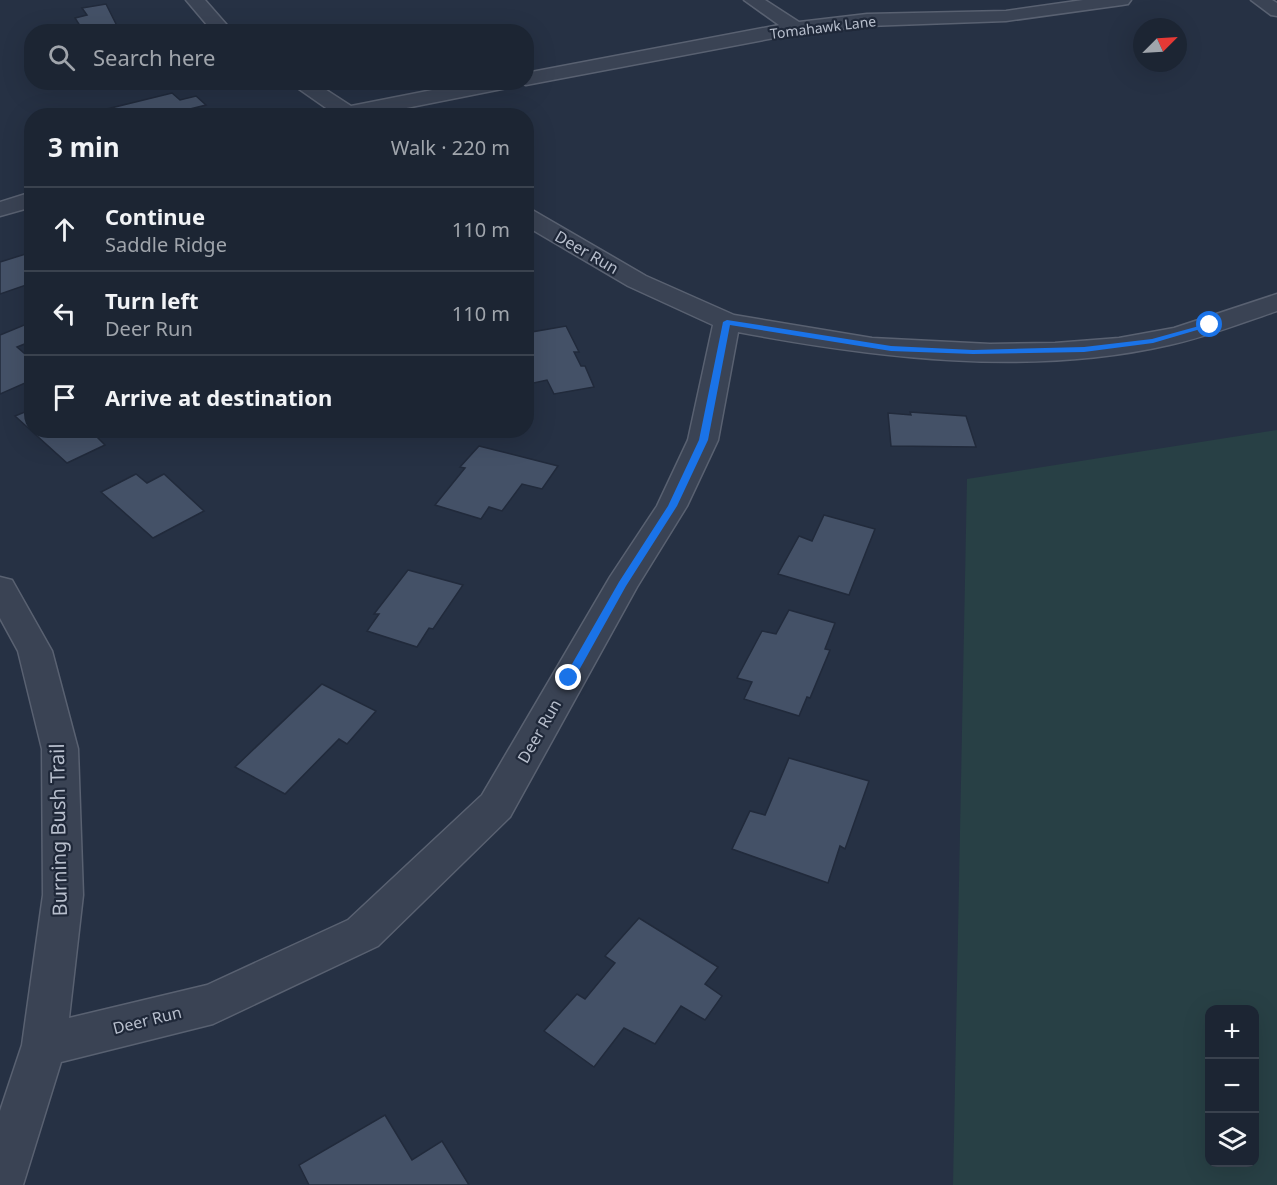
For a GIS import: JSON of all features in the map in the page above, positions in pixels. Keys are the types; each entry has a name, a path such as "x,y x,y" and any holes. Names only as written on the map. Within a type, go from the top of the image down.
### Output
{"street":[{"path":"195,0 217,24"},
{"path":"753,0 795,28"},
{"name":"Tomahawk Lane","path":"534,77 795,28 867,20 1006,16 1122,0"},
{"path":"1260,0 1277,11"},
{"path":"310,90 335,108"},
{"path":"374,108 466,90"},
{"path":"0,209 24,202"},
{"name":"Deer Run","path":"44,1045 213,1004 363,933 496,806 622,585 672,506 703,440 727,322 638,281 534,221"},
{"path":"727,322 891,348 973,352 1029,351 1084,349 1153,341 1277,303"},
{"name":"Burning Bush Trail","path":"0,588 35,651 60,749 63,895 44,1045 0,1184"}],"green space":[{"path":"1277,430 1277,1185 953,1185 967,479"}],"building":[{"path":"106,4 116,24 79,24 75,18 87,15 82,8"},
{"path":"172,93 180,100 196,96 206,105 194,108 111,108"},
{"path":"24,254 24,286 0,294 0,262"},
{"path":"24,325 24,344 17,347 24,353 24,384 0,394 0,335"},
{"path":"566,326 579,352 574,352 581,366 585,366 594,387 554,394 547,380 534,383 534,332"},
{"path":"24,412 24,424 15,416"},
{"path":"910,412 966,416 976,447 891,446 888,413 911,415"},
{"path":"39,438 98,438 105,445 67,463"},
{"path":"479,446 558,466 542,489 522,484 502,511 489,507 481,519 435,505 465,468 460,467"},
{"path":"136,474 147,483 164,474 204,511 153,538 101,492"},
{"path":"824,515 875,529 849,595 778,574 799,536 812,541"},
{"path":"408,570 463,585 433,629 429,628 417,647 367,631 379,614 374,614"},
{"path":"789,610 835,623 825,649 830,650 810,698 807,697 799,716 744,699 752,682 737,678 762,631 776,634"},
{"path":"322,684 376,711 347,744 339,739 285,794 235,767"},
{"path":"789,758 869,781 845,849 840,846 828,883 732,849 750,811 765,815"},
{"path":"639,918 718,967 705,984 722,996 705,1020 681,1006 655,1044 624,1028 594,1067 544,1031 577,994 585,999 615,963 605,956"},
{"path":"385,1115 412,1160 442,1141 469,1185 309,1185 299,1165"}],"route":[{"path":"569,678 622,585 672,506 703,440 727,322 891,348 973,352 1084,349 1153,341 1210,325"}]}
